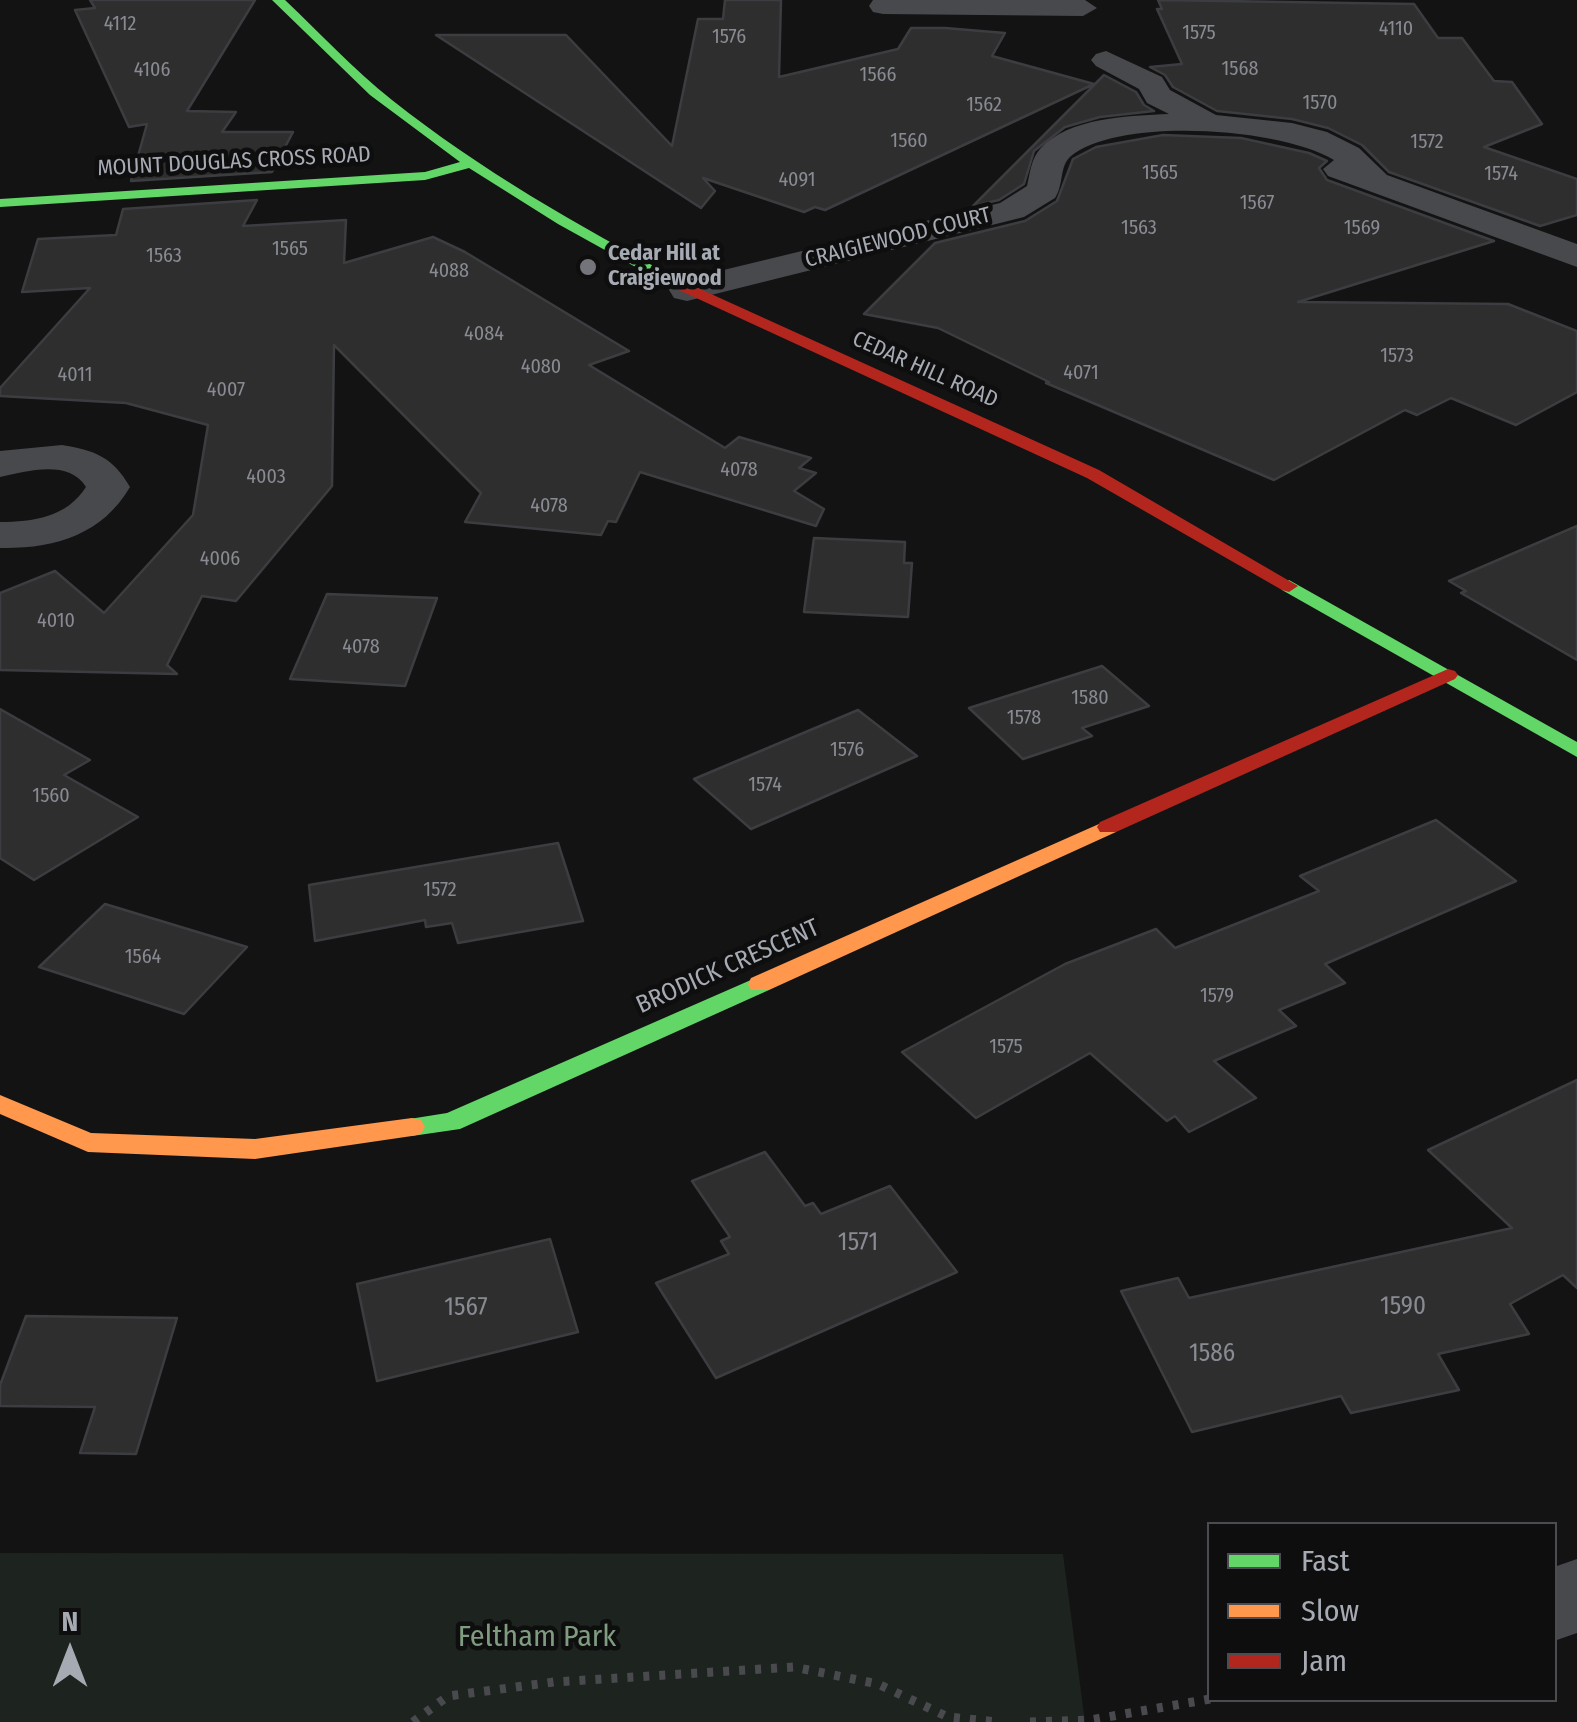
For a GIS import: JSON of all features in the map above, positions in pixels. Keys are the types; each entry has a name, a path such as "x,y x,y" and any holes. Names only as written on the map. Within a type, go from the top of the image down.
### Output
{"street":[{"name":"CEDAR HILL ROAD","path":"278,0 386,102 470,164 590,238 687,290 1093,474 1577,751"},
{"path":"884,6 1082,4"},
{"name":"CRAIGIEWOOD COURT","path":"1082,4 1100,53 1152,83 1158,96 1211,125 1278,144 1577,256"},
{"name":"CRAIGIEWOOD COURT","path":"1130,124 1158,96"},
{"name":"CRAIGIEWOOD COURT","path":"687,290 1012,210 1043,191 1050,157 1071,140 1130,124 1211,125"},
{"name":"MOUNT DOUGLAS CROSS ROAD","path":"0,203 424,176 470,164"},
{"path":"0,464 49,457 71,459 92,465 104,475 108,487 102,501 87,514 64,525 36,533 0,535"},
{"name":"BRODICK CRESCENT","path":"0,1104 88,1142 255,1148 451,1122 1448,675"}],"path":[{"path":"412,1722 448,1696 554,1682 794,1666 878,1684 948,1716 997,1722"},
{"path":"1030,1722 1090,1720 1207,1700"}],"green space":[{"name":"Feltham Park","path":"0,1553 1063,1554 1085,1722 0,1722"}],"building":[{"path":"90,0 255,0 187,111 236,112 222,132 293,132 272,172 131,181 147,124 129,127 75,10 95,8"},
{"path":"725,0 781,0 779,77 898,49 911,28 945,28 1005,33 992,56 1094,84 825,210 815,207 804,212 703,178 715,191 701,208 436,35 566,35 672,146 698,19 723,19"},
{"path":"1158,0 1414,4 1438,38 1462,38 1494,81 1512,82 1542,124 1484,147 1577,179 1577,215 1540,226 1389,172 1362,145 1328,128 1292,119 1217,111 1173,87 1165,75 1150,67 1182,64 1157,9 1162,9"},
{"path":"1104,75 1136,92 1144,105 1154,111 1100,117 1065,127 1034,151 1024,184 999,200 973,206"},
{"path":"1163,135 1241,138 1309,153 1327,161 1319,168 1327,180 1494,241 1298,302 1508,304 1577,331 1577,392 1516,425 1451,398 1417,415 1405,410 1274,480 1046,383 1049,382 938,328 864,314 935,243 1025,221 1057,201 1073,159 1096,147"},
{"path":"257,200 243,226 346,220 344,263 433,237 465,252 629,351 589,365 725,448 739,437 811,458 799,468 816,473 794,491 824,509 816,526 640,472 616,522 608,521 601,535 465,522 481,493 334,345 332,486 236,601 202,596 167,665 177,674 0,670 0,593 55,571 104,613 193,515 208,425 126,403 0,396 0,388 90,288 22,292 38,239 116,235 123,209"},
{"path":"1577,526 1577,660 1461,593 1466,591 1449,581"},
{"path":"814,538 905,542 904,563 912,563 908,617 804,612"},
{"path":"327,594 437,598 405,686 290,679"},
{"path":"1102,666 1149,706 1082,728 1092,736 1023,759 969,708"},
{"path":"0,709 90,760 64,775 138,817 34,880 0,858"},
{"path":"858,710 917,756 751,829 694,779"},
{"path":"1436,820 1516,881 1325,964 1345,983 1279,1010 1296,1026 1214,1061 1256,1098 1189,1132 1175,1116 1167,1121 1090,1053 976,1118 902,1052 1065,964 1156,929 1175,948 1319,891 1300,876"},
{"path":"558,843 583,921 458,943 452,923 426,927 425,920 315,941 309,885"},
{"path":"105,904 247,947 184,1014 39,967"},
{"path":"1577,1080 1577,1288 1563,1275 1510,1304 1529,1334 1438,1354 1459,1390 1351,1413 1341,1396 1192,1432 1121,1291 1178,1278 1189,1298 1512,1228 1428,1150"},
{"path":"765,1152 805,1206 813,1203 821,1214 890,1186 957,1272 716,1378 656,1283 729,1254 721,1241 730,1237 692,1181"},
{"path":"550,1239 578,1332 377,1381 357,1284"},
{"path":"26,1316 177,1318 136,1454 80,1453 95,1407 0,1406 0,1385"}],"traffic: fast":[{"path":"278,0 346,66 422,130 563,221 673,282"},
{"path":"0,203 425,176 470,164"},
{"path":"1289,586 1577,751"},
{"path":"412,1127 451,1122 760,984"}],"traffic: slow":[{"path":"760,984 1108,827"},
{"path":"0,1104 88,1142 255,1149 412,1127"}],"traffic: jam":[{"path":"673,282 1093,474 1289,586"},
{"path":"1108,827 1448,675"}],"place":[{"name":"Cedar Hill at Craigiewood","path":"588,267"}]}
